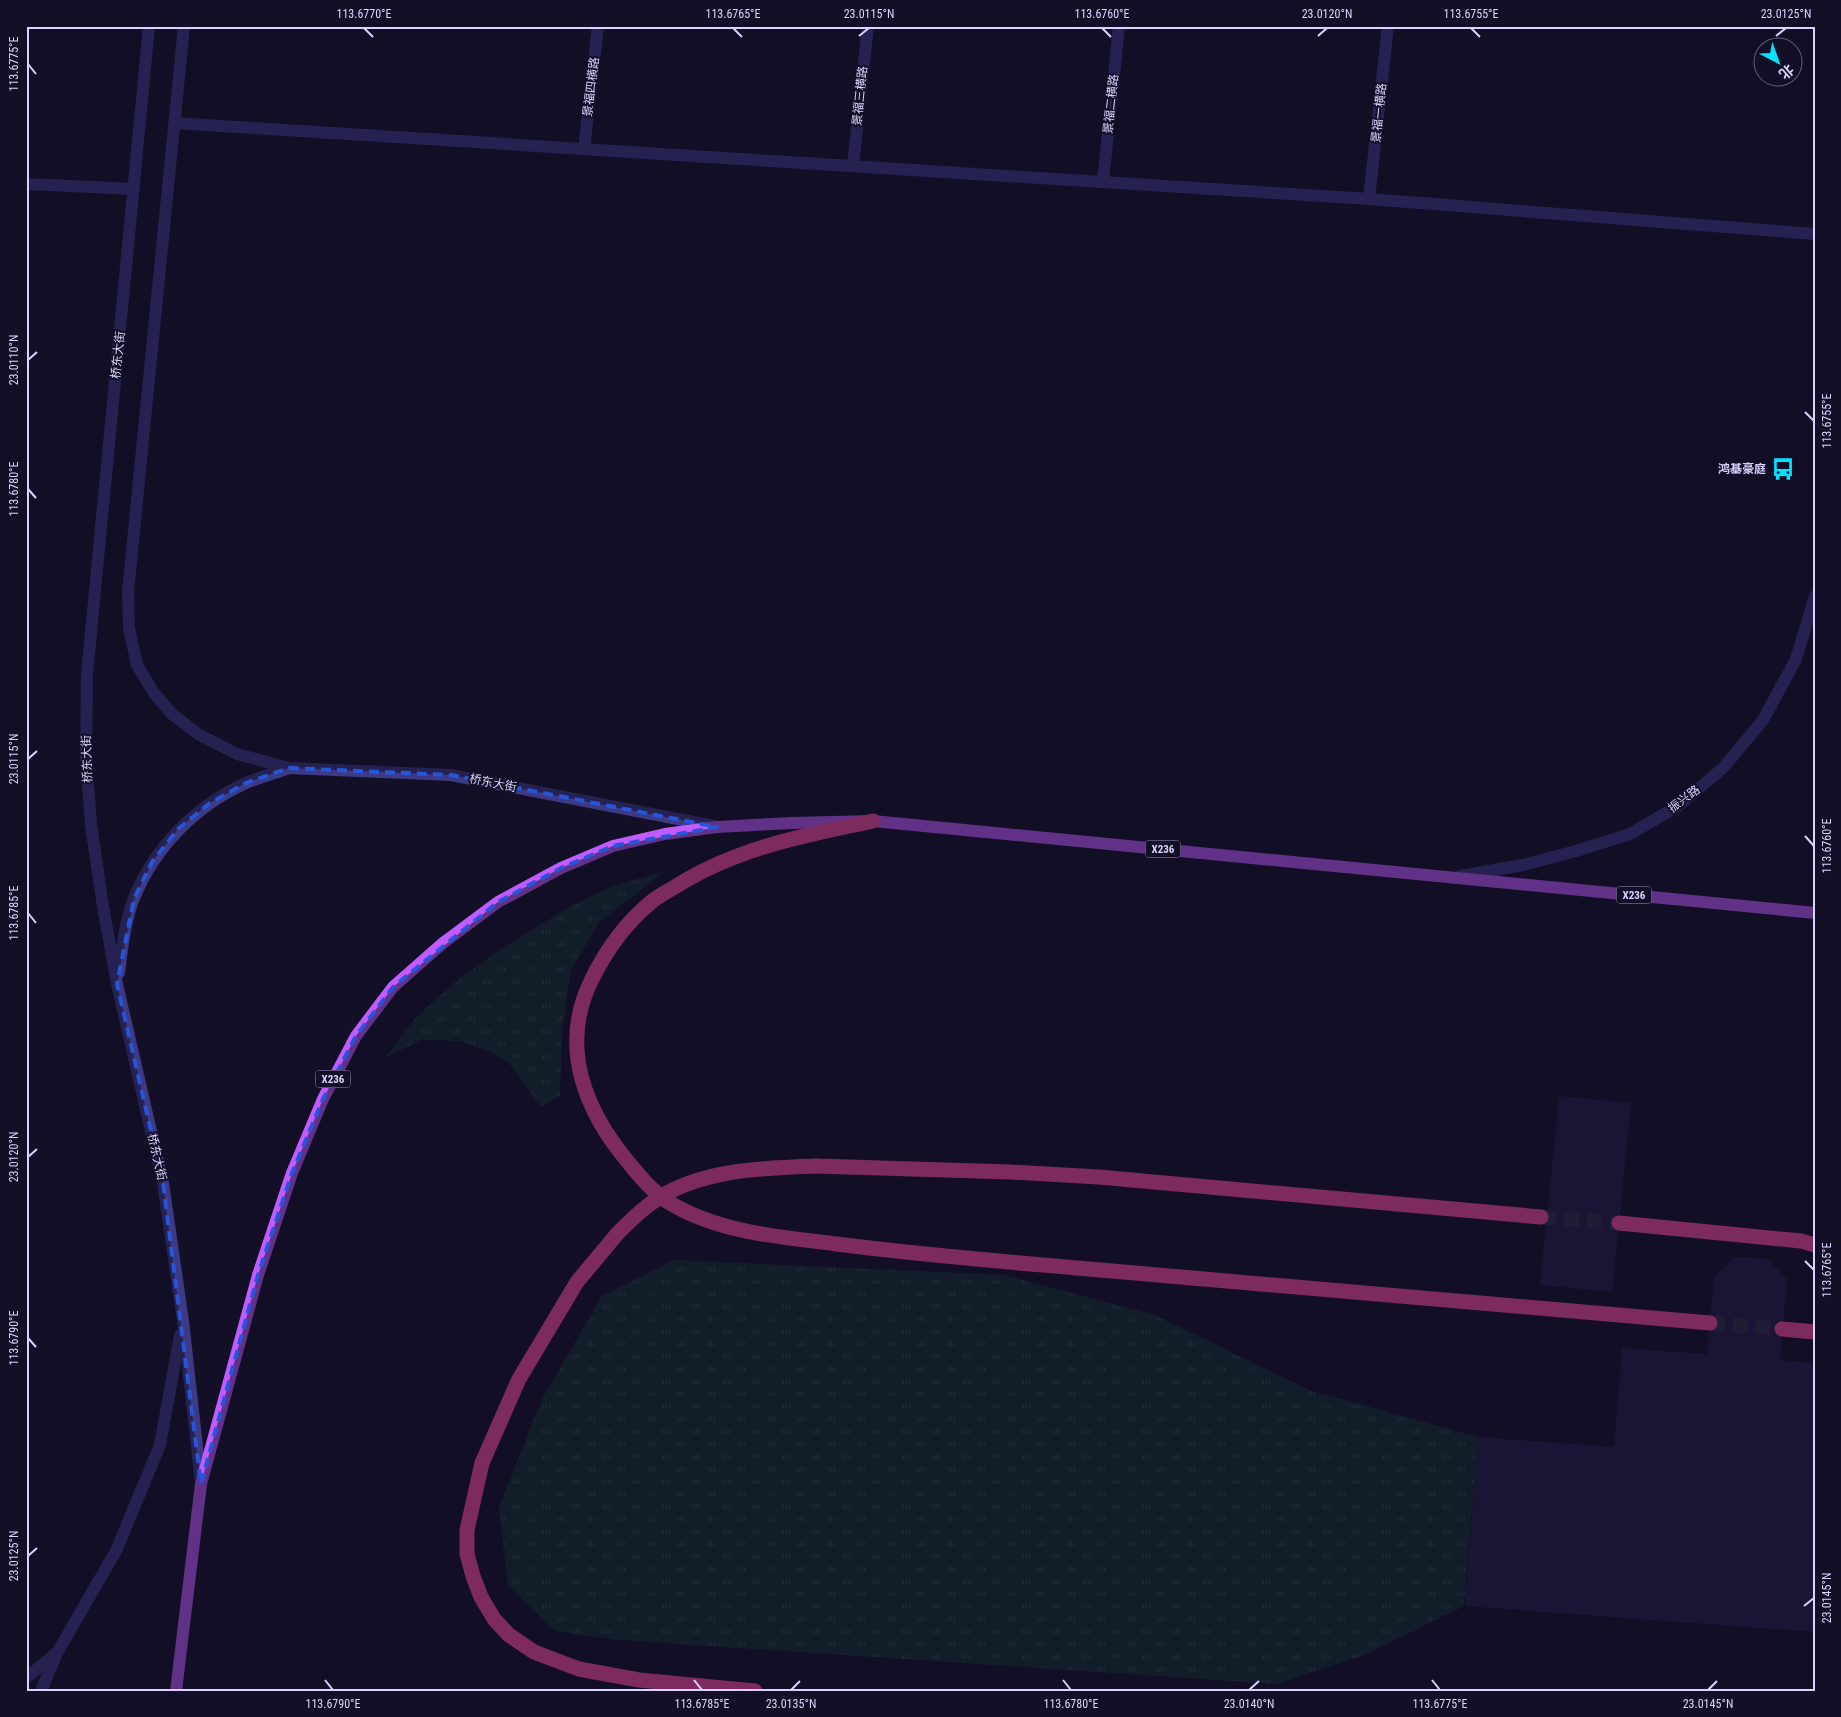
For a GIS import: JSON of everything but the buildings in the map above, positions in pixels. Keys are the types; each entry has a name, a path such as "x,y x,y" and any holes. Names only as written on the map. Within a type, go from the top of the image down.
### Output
{"highway":[{"path":"873,821 802,835 743,853 695,874 651,902 622,930 601,960 584,995 576,1026 577,1061 596,1117 614,1145 638,1175 668,1202 713,1223 762,1235 903,1253 1710,1323"},
{"path":"755,1691 639,1680 578,1669 534,1652 509,1635 494,1619 481,1597 467,1554 467,1530 482,1464 524,1370 577,1282 617,1234 640,1212 666,1193 696,1180 752,1169 816,1166 1010,1172 1099,1177 1541,1216"},
{"path":"1619,1223 1815,1245"},
{"path":"1782,1329 1815,1332"}],"main road":[{"name":"X236","path":"176,1691 201,1484 258,1275 292,1173 323,1099 356,1036 393,987 443,942 498,902 561,868 613,846 665,834 717,827 873,821 1815,913"}],"street":[{"name":"桥东大街","path":"149,26 87,674 86,756 91,825 117,984 163,1183 183,1321 201,1484"},
{"name":"桥东大街","path":"184,26 129,582 129,628 137,665 154,693 172,714 198,734 237,754 289,768 451,775 717,827"},
{"name":"景福四横路","path":"584,149 598,26"},
{"name":"景福三横路","path":"853,166 868,26"},
{"name":"景福二横路","path":"1103,182 1119,26"},
{"name":"景福一横路","path":"1370,199 1388,26"},
{"path":"175,123 1370,199 1815,234"},
{"path":"26,184 134,190"},
{"name":"振兴路","path":"1453,878 1523,865 1621,837 1630,834 1678,806 1723,768 1763,720 1796,658 1815,596"},
{"path":"117,984 123,944 134,899 152,862 178,829 210,803 246,783 289,768"},
{"path":"41,1691 57,1653 116,1551 160,1445 183,1321"},
{"path":"26,1678 57,1653"}],"highlighted area":[{"path":"289,768 451,775 717,827 613,846 561,868 498,902 393,987 356,1036 323,1099 292,1173 258,1275 201,1484 163,1183 117,984 134,899 152,862 178,829 210,803 246,783"}],"green space":[{"path":"665,871 599,923 571,970 562,1032 560,1096 541,1107 509,1063 489,1051 460,1041 421,1040 385,1058 417,1016 458,980 502,948 575,904 611,887"},
{"path":"674,1260 1004,1275 1155,1315 1309,1390 1478,1437 1464,1606 1362,1656 1277,1684 620,1640 555,1631 508,1585 499,1508 542,1399 602,1296"}],"tunnel":[{"path":"1541,1217 1619,1223"},
{"path":"1710,1323 1782,1329"}],"place":[{"name":"鸿基豪庭","path":"1783,469"}]}
